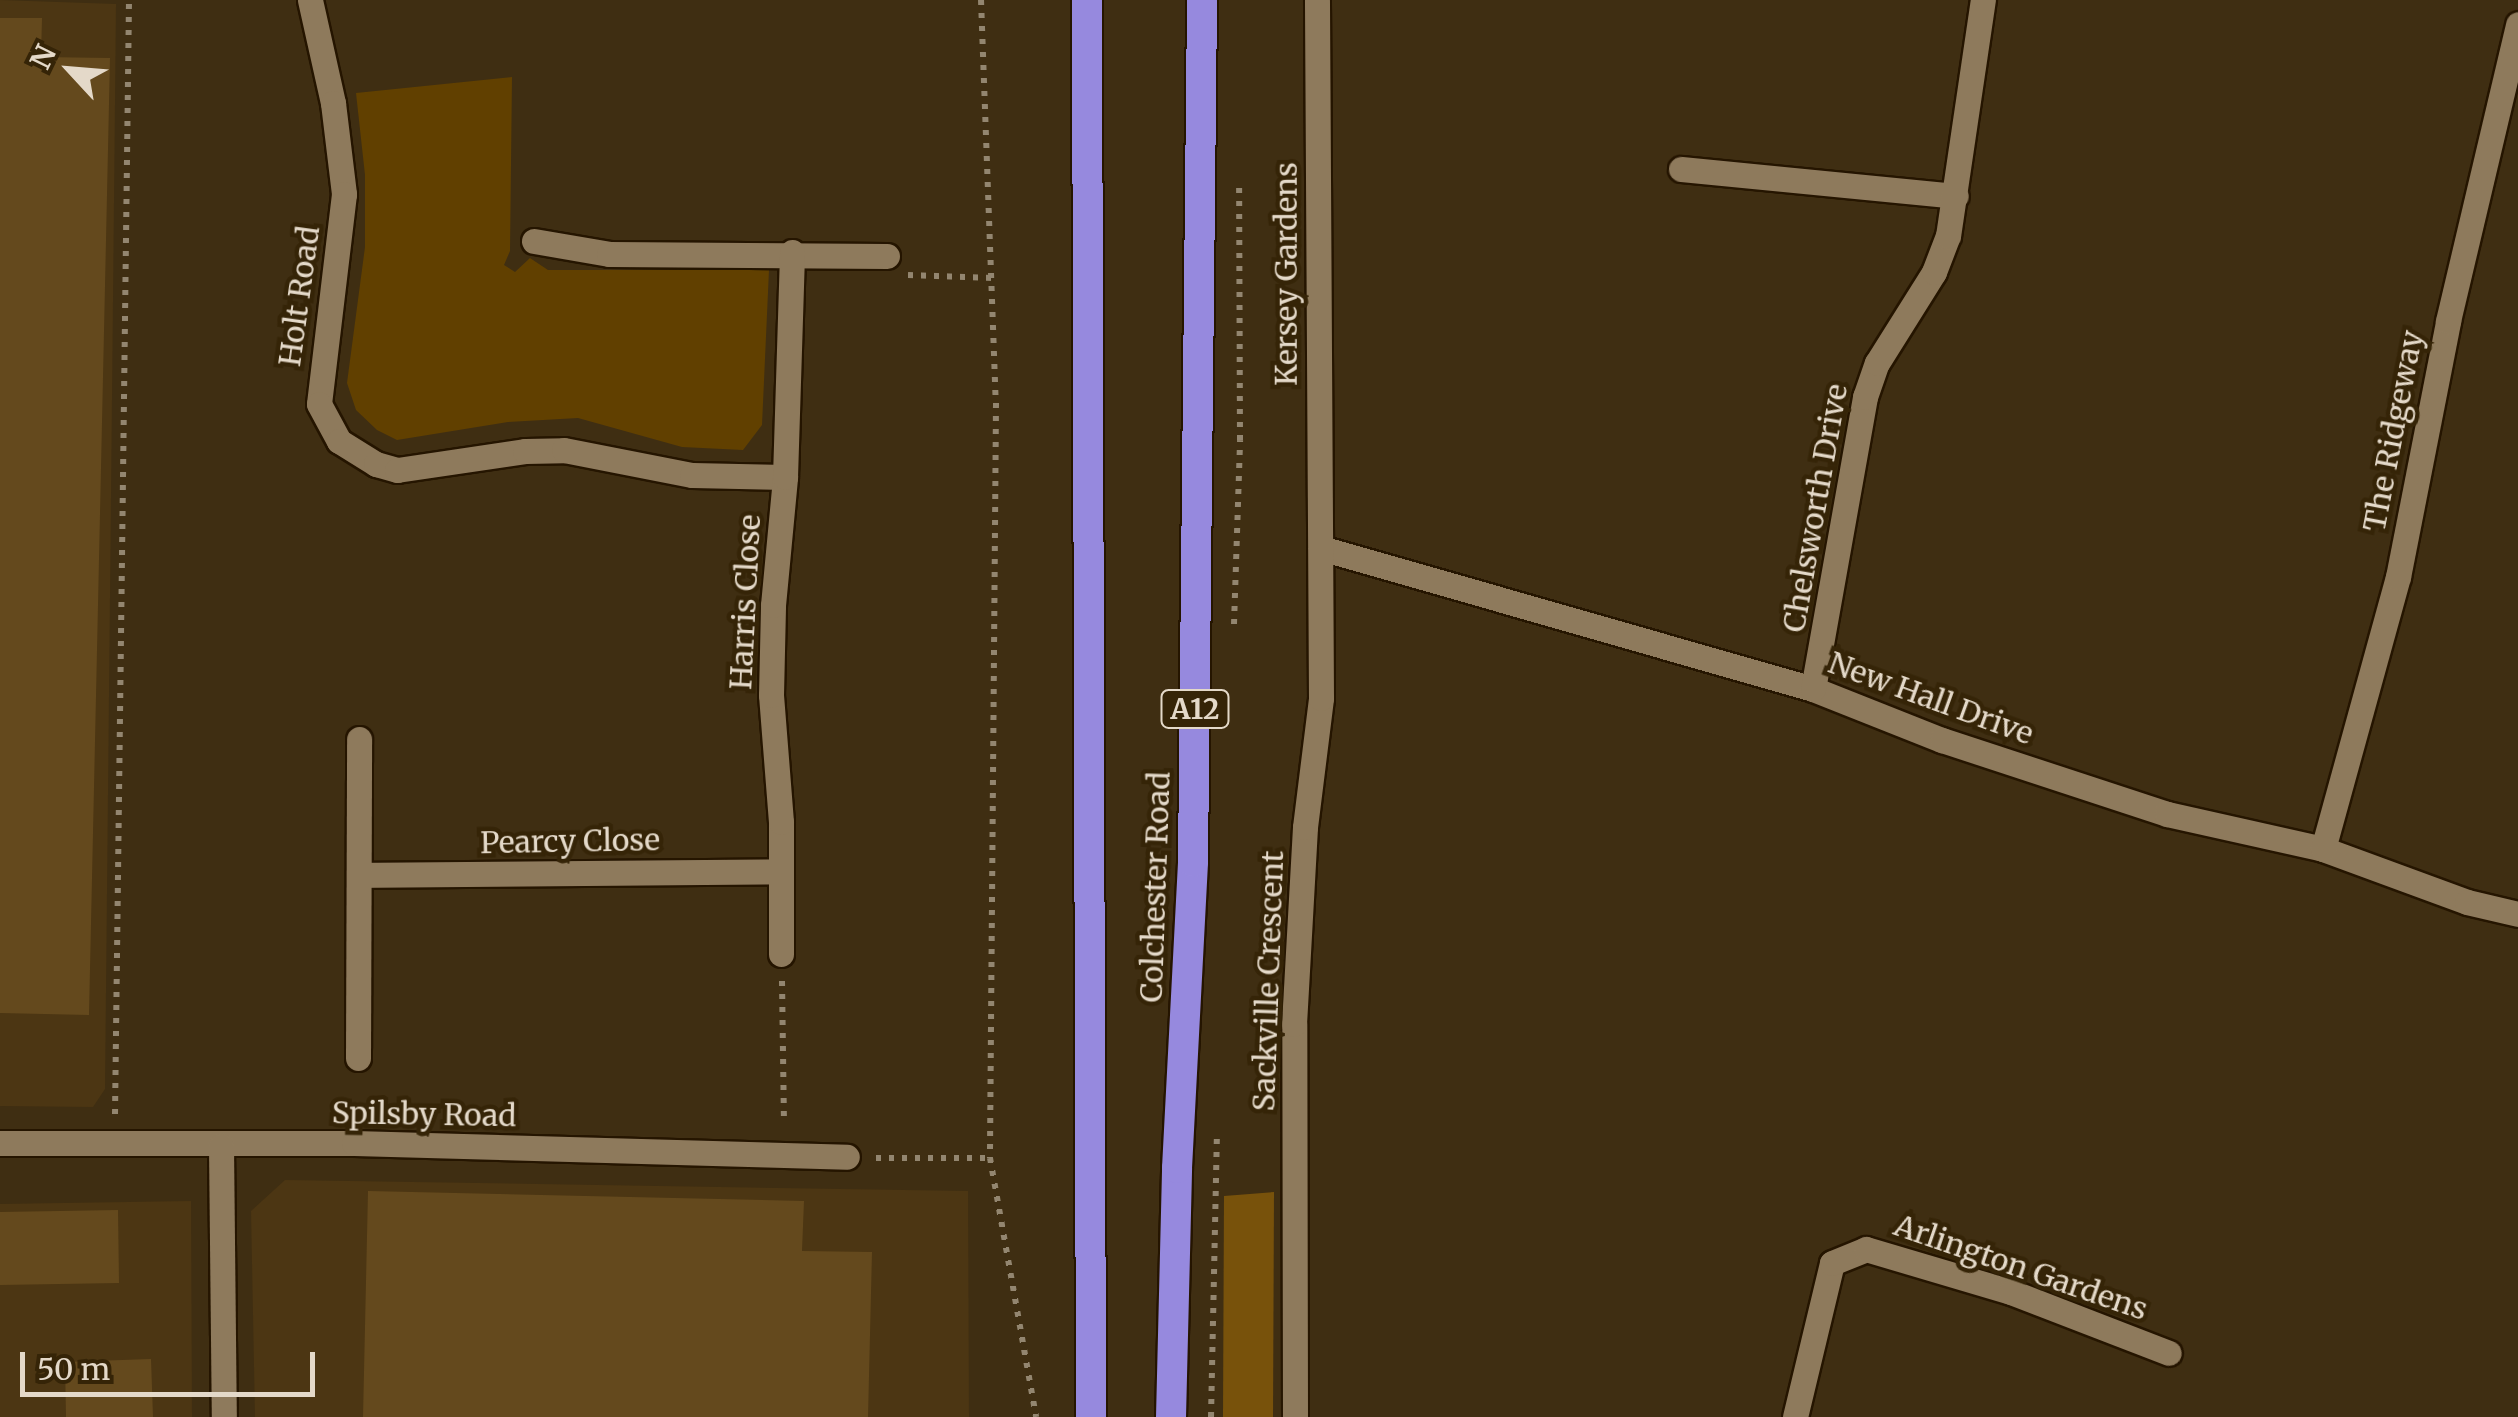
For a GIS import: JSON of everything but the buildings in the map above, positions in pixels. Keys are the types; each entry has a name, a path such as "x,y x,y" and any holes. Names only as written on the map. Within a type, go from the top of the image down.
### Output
{"highway":[{"name":"Colchester Road","path":"1087,0 1091,1417"},
{"name":"Colchester Road","path":"1171,1417 1177,1168 1193,862 1202,0"}],"street":[{"name":"Holt Road","path":"310,0 333,103 344,194 318,404 340,440 376,464 398,470 525,451 564,450 692,475 785,478"},
{"name":"Kersey Gardens","path":"1317,0 1321,548"},
{"name":"Chelsworth Drive","path":"1813,689 1865,397 1877,362 1934,272 1948,236 1983,0"},
{"name":"The Ridgeway","path":"2323,849 2398,577 2448,321 2518,24"},
{"path":"1681,169 1956,196"},
{"path":"534,241 609,254 792,252 887,256"},
{"name":"Harris Close","path":"782,954 771,695 772,604 785,478 792,252"},
{"name":"New Hall Drive","path":"1321,548 1813,689 1942,740 2167,814 2323,849 2467,902 2518,914"},
{"name":"Sackville Crescent","path":"1296,1417 1294,1024 1305,826 1321,698 1321,548"},
{"path":"358,1058 359,740"},
{"name":"Pearcy Close","path":"360,875 781,871"},
{"name":"Spilsby Road","path":"0,1143 354,1144 848,1158"},
{"path":"221,1146 224,1417"},
{"name":"Arlington Gardens","path":"1796,1417 1832,1263 1866,1249 2012,1292 2169,1353"}],"path":[{"path":"115,1144 129,0"},
{"path":"982,0 996,403 990,1158 1036,1417"},
{"path":"887,256 900,275 993,278"},
{"path":"782,954 784,1154"},
{"path":"848,1158 990,1158"}],"shaded area":[{"path":"0,0 116,4 105,1089 93,1107 0,1106"},
{"path":"512,77 510,251 504,265 515,272 530,258 548,270 769,270 762,425 743,450 682,447 578,418 508,422 397,440 377,430 356,410 347,383 365,247 365,175 356,93"},
{"path":"285,1180 968,1191 969,1417 255,1417 251,1211"},
{"path":"1274,1192 1273,1417 1223,1417 1224,1196"},
{"path":"191,1201 192,1417 0,1417 0,1204"}]}
